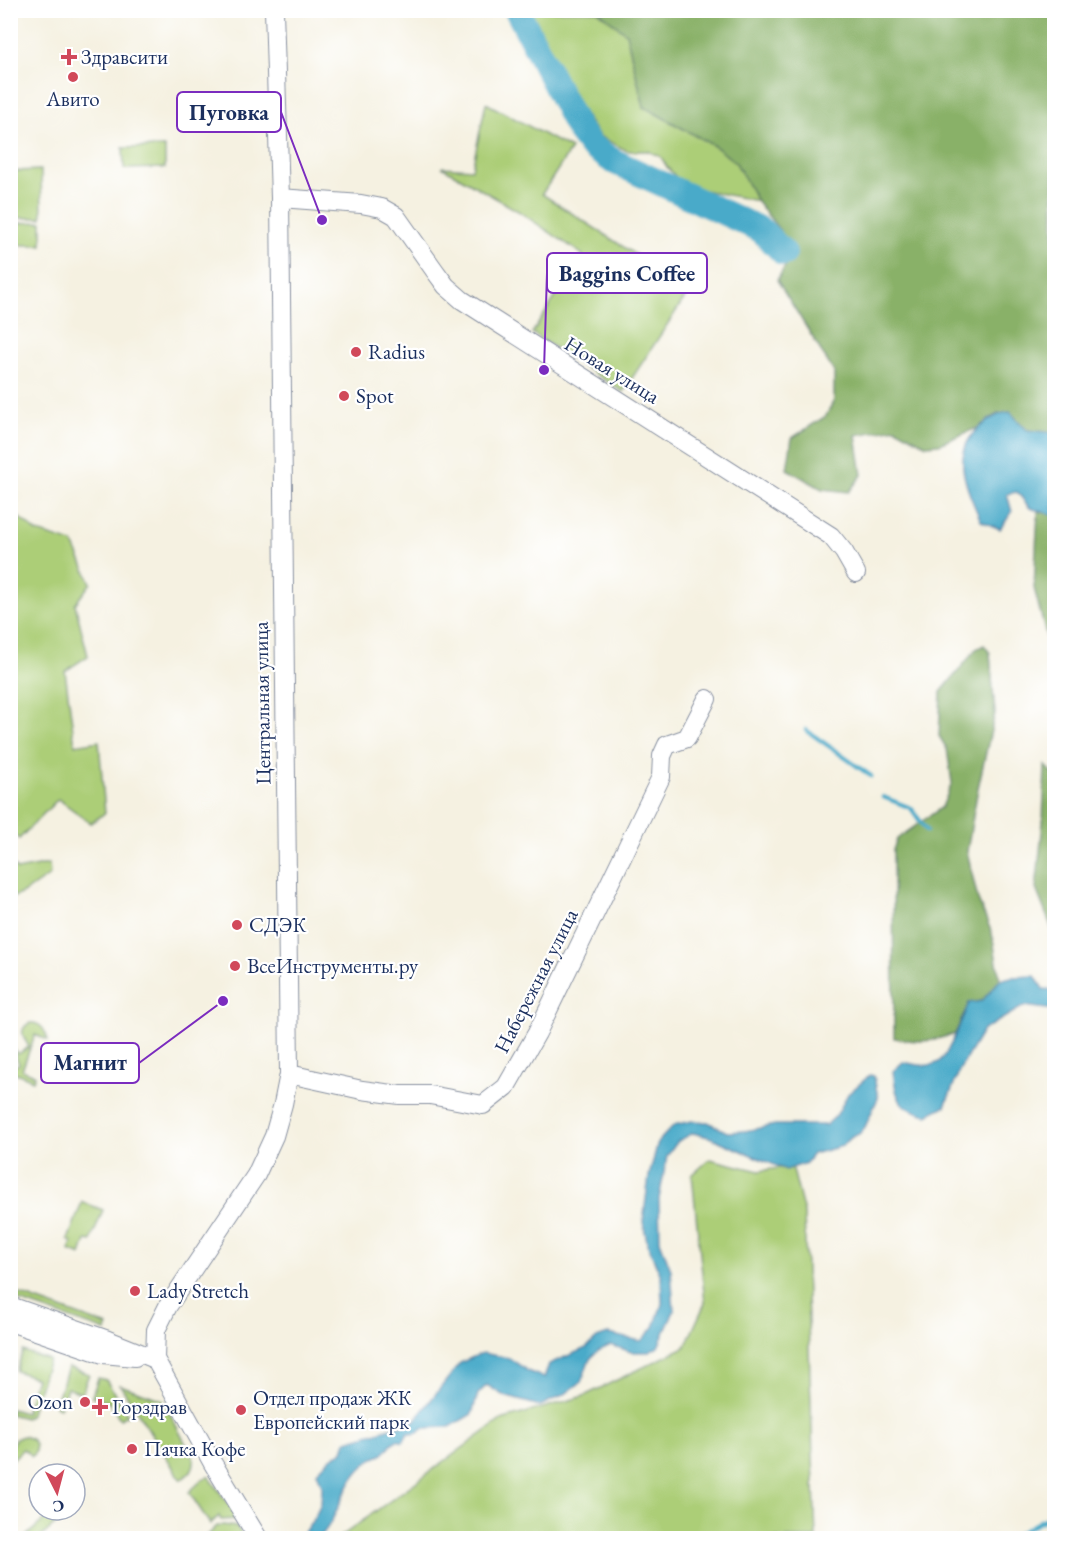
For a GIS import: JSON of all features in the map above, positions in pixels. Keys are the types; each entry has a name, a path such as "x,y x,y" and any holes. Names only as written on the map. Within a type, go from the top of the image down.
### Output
{"street":[{"name":"Центральная улица","path":"155,1359 156,1330 168,1306 256,1175 274,1136 284,1104 289,1074 280,198 274,10"},
{"name":"Новая улица","path":"280,198 361,204 382,208 396,216 435,271 462,300 831,536 844,552 856,573"},
{"name":"Набережная улица","path":"289,1074 362,1090 400,1095 430,1095 483,1105 506,1087 537,1033 661,777 662,756 668,746 687,738 707,699"},
{"path":"10,1306 155,1359 258,1539"},
{"path":"10,1322 103,1354 155,1359"},
{"path":"120,1345 145,1337 156,1330"}],"green space":[{"path":"526,11 598,11 626,33 644,107 716,147 736,163 757,201 684,186 661,157 648,151 627,151 599,136 568,91"},
{"path":"598,11 1054,11 1054,433 1026,430 999,413 977,428 939,444 926,445 896,428 856,435 862,475 849,492 822,489 787,469 792,438 826,416 834,400 834,372 777,280 791,256 780,231 757,201 736,163 716,147 644,107 626,33"},
{"path":"486,103 571,149 542,194 690,290 623,392 532,333 583,255 518,211 442,167 472,169"},
{"path":"165,147 165,168 124,169 123,148"},
{"path":"41,170 42,218 15,218 15,171"},
{"path":"42,222 42,245 16,245 15,223"},
{"path":"11,511 37,532 73,543 91,583 75,604 88,656 65,671 75,745 99,741 105,813 91,823 58,799 19,839 10,832"},
{"path":"1038,511 1054,515 1054,666 1034,588"},
{"path":"984,645 990,653 995,713 967,851 978,900 992,933 1000,980 982,1001 969,1003 955,1034 925,1041 894,1038 893,850 897,839 942,807 952,783 947,749 939,736 941,692 976,649"},
{"path":"1045,765 1054,774 1054,934 1036,889 1043,822"},
{"path":"11,862 17,870 49,864 50,875 25,892 11,898"},
{"path":"30,1023 42,1027 48,1040 35,1035 22,1070 35,1075 33,1080 11,1071 11,1068 19,1064 11,1050 11,1044 18,1054 29,1047 23,1031"},
{"path":"710,1159 759,1171 792,1166 804,1213 816,1538 339,1538 501,1420 584,1396 685,1347 705,1303 692,1175"},
{"path":"82,1202 103,1210 91,1241 86,1240 81,1255 69,1250 72,1242 68,1240"},
{"path":"11,1291 108,1326 106,1331 11,1298"},
{"path":"23,1351 49,1360 30,1415 25,1418 10,1414 11,1409 25,1413 36,1378 16,1371"},
{"path":"68,1367 89,1374 82,1393 67,1388 60,1408 55,1406"},
{"path":"98,1378 106,1380 128,1415 120,1419 110,1403 92,1396"},
{"path":"120,1385 163,1400 194,1460 192,1469 181,1480"},
{"path":"23,1436 33,1441 35,1452 32,1456 23,1449 11,1461 11,1447 15,1439"},
{"path":"209,1476 238,1519 221,1520 219,1516 210,1524 189,1492"},
{"path":"42,1522 57,1522 40,1538 24,1538"},
{"path":"217,1526 237,1527 244,1538 211,1538 208,1535"}],"water":[{"path":"1010,412 1027,430 1054,433 1054,515 1030,508 1017,492 1007,494 1012,512 1000,529 981,521 966,482 963,456 966,444 973,433 994,417"},
{"path":"1035,976 1043,989 1054,990 1054,1010 1024,1006 983,1030 961,1067 945,1106 927,1115 910,1109 900,1101 893,1071 903,1062 916,1065 937,1063 946,1053 969,1003 982,1001 1000,980"},
{"path":"870,1075 874,1076 878,1098 865,1127 859,1134 842,1146 813,1154 806,1163 786,1170 712,1138 693,1133 678,1141 667,1156 659,1199 660,1241 671,1270 674,1311 658,1347 649,1352 631,1352 611,1345 598,1351 590,1359 581,1382 565,1394 540,1406 504,1396 487,1385 478,1394 472,1414 450,1427 423,1428 416,1433 408,1433 403,1442 395,1441 383,1454 373,1458 352,1481 330,1523 319,1538 299,1538 313,1521 321,1504 322,1486 317,1472 331,1458 343,1451 346,1441 409,1425 460,1363 482,1353 509,1358 528,1371 544,1378 549,1364 586,1348 597,1338 608,1334 641,1341 654,1327 662,1304 661,1276 648,1246 643,1222 649,1176 658,1142 674,1125 692,1121 708,1122 727,1132 775,1125 826,1125 836,1116 848,1094"}],"waterway":[{"path":"517,10 578,129 591,146 613,161 761,230 784,253"},
{"path":"806,730 871,776"},
{"path":"883,797 911,808 927,831"},
{"path":"1011,1538 1044,1519"}],"place":[{"name":"Здравсити","path":"69,57"},
{"name":"Авито","path":"73,77"},
{"name":"Пуговка","path":"322,220"},
{"name":"Radius","path":"356,352"},
{"name":"Baggins Coffee","path":"544,370"},
{"name":"Spot","path":"344,396"},
{"name":"СДЭК","path":"237,925"},
{"name":"ВсеИнструменты.ру","path":"235,966"},
{"name":"Магнит","path":"223,1001"},
{"name":"Lady Stretch","path":"135,1291"},
{"name":"Ozon","path":"85,1402"},
{"name":"Горздрав","path":"100,1407"},
{"name":"Отдел продаж ЖК Европейский парк","path":"241,1410"},
{"name":"Пачка Кофе","path":"132,1449"}]}
